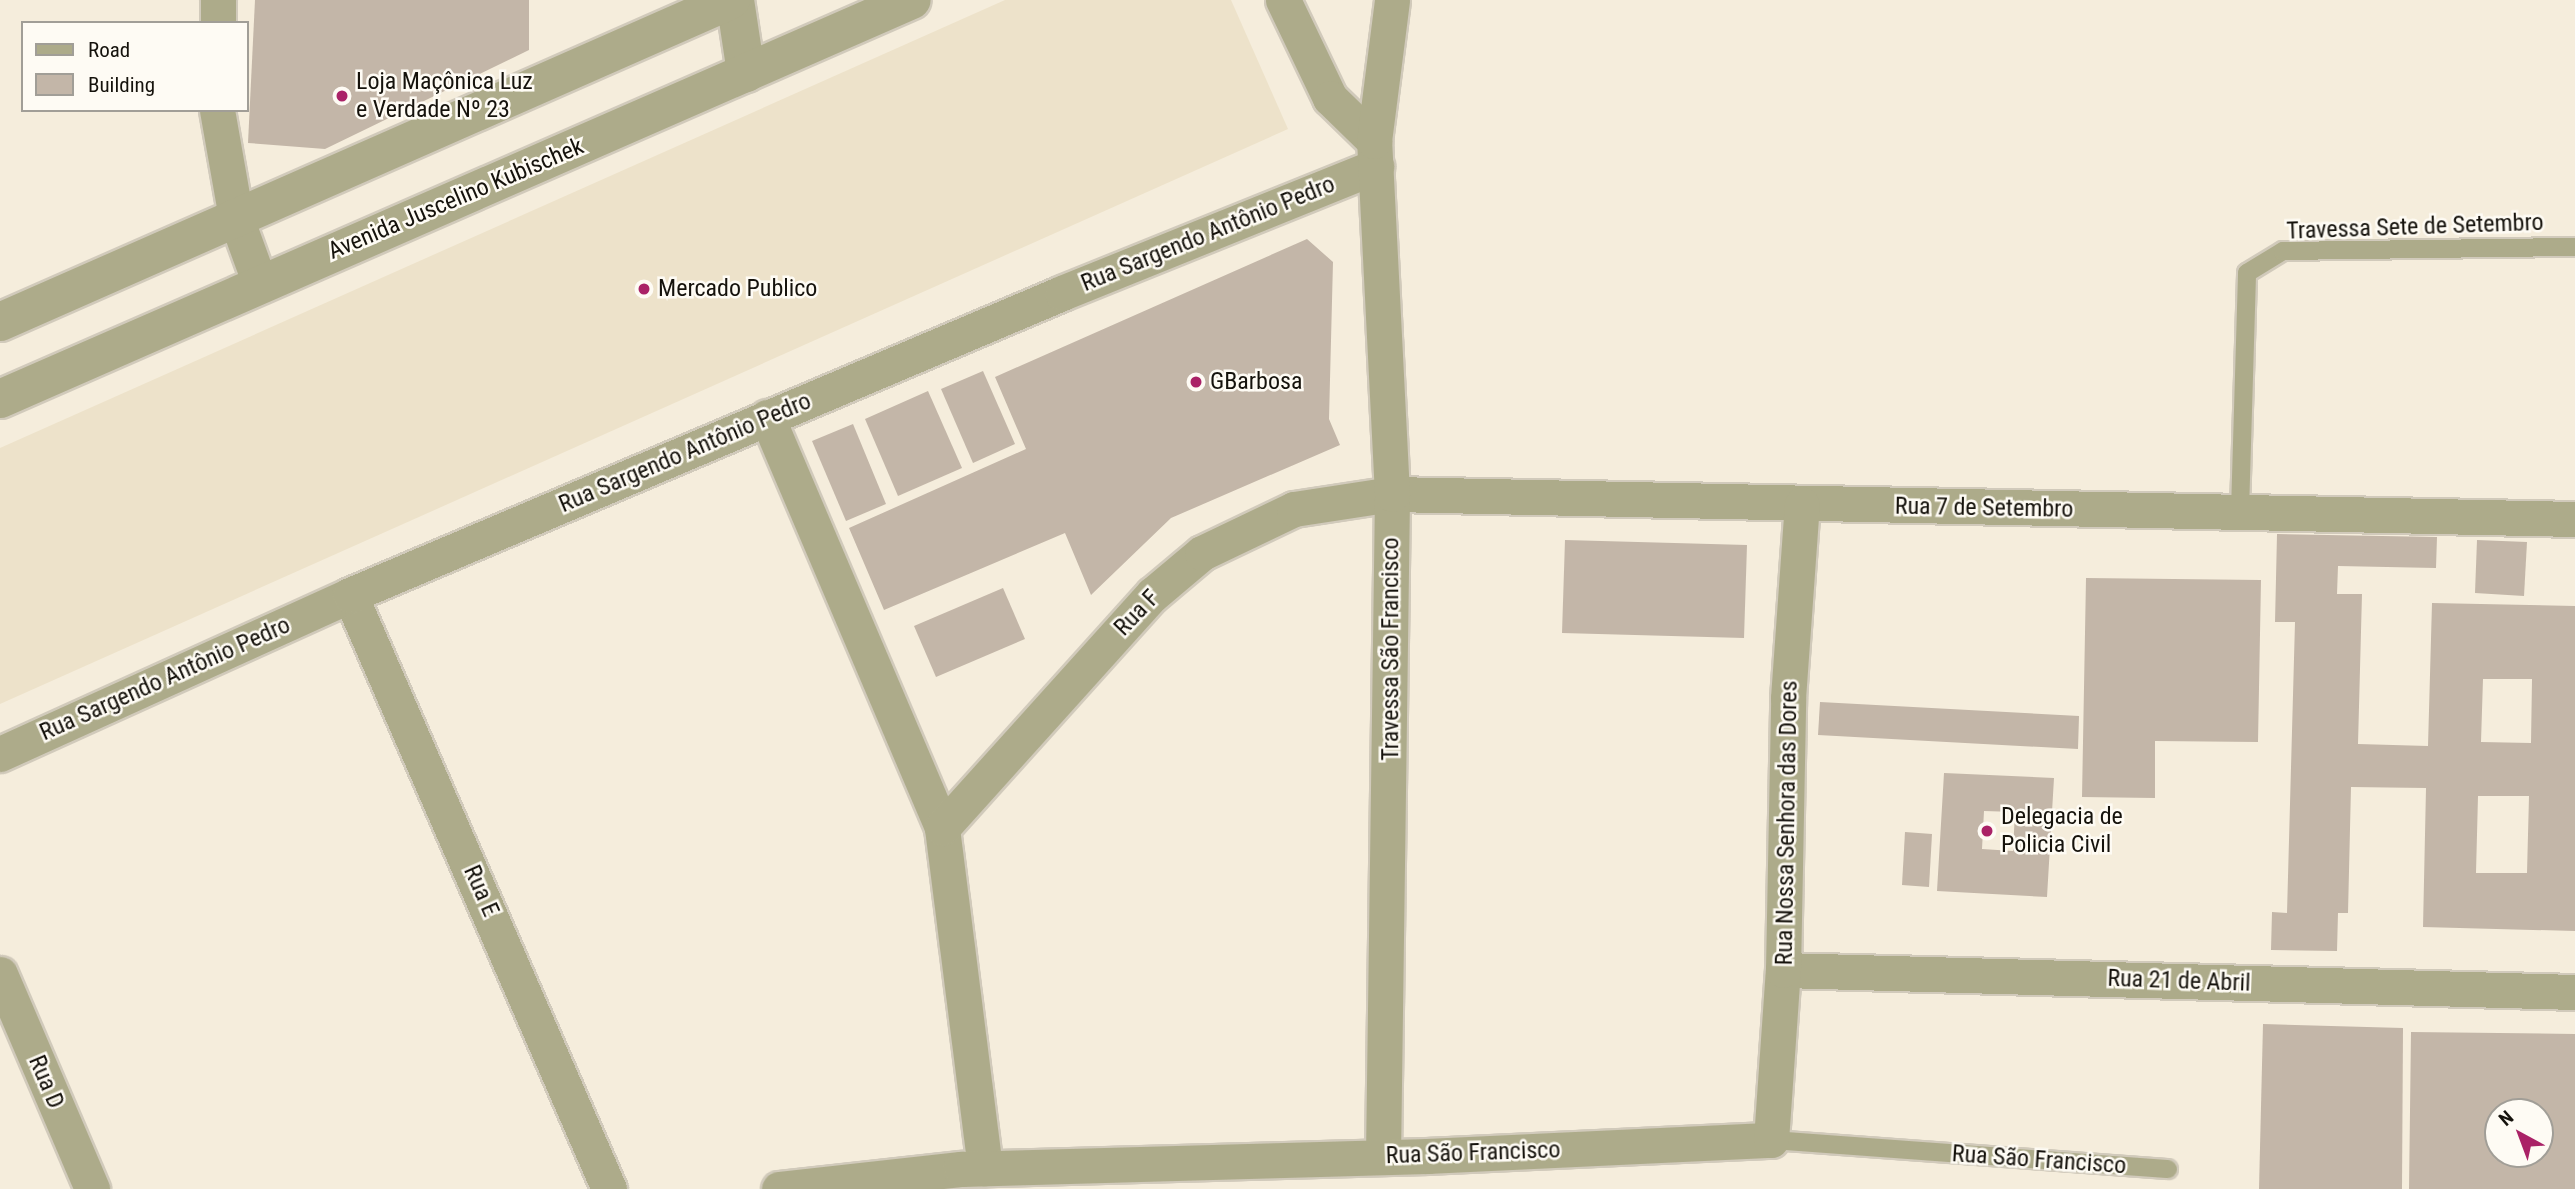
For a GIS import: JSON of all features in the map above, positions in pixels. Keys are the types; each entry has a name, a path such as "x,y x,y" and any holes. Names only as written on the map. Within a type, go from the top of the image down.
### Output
{"street":[{"path":"218,0 218,21"},
{"name":"Avenida Juscelino Kubischek","path":"0,399 912,0"},
{"path":"1283,0 1330,98 1375,154"},
{"name":"Travessa São Francisco","path":"1383,1157 1392,494 1375,154 1392,0"},
{"path":"0,322 718,3 746,74"},
{"path":"217,112 236,218 260,284"},
{"name":"Rua Sargendo Antônio Pedro","path":"0,754 350,595 767,418 1375,154"},
{"path":"767,418 942,828 970,1175"},
{"name":"Rua 7 de Setembro","path":"1392,494 1802,505 2575,519"},
{"name":"Rua F","path":"942,828 1152,595 1202,553 1294,509 1392,494"},
{"name":"Rua Nossa Senhora das Dores","path":"1771,1140 1783,970 1788,698 1802,505"},
{"name":"Rua E","path":"350,595 609,1189"},
{"name":"Rua 21 de Abril","path":"1783,970 2575,992"},
{"name":"Rua D","path":"0,974 92,1189"},
{"name":"Rua São Francisco","path":"779,1189 970,1175 1771,1140"}],"lane":[{"name":"Travessa Sete de Setembro","path":"2240,511 2247,273 2283,251 2575,247"},
{"name":"Rua São Francisco","path":"1771,1140 2168,1169"}],"shaded area":[{"name":"Mercado Publico","path":"1005,0 1231,0 1288,129 0,704 0,448"}],"building":[{"name":"Loja Maçônica Luz e Verdade Nº 23","path":"255,0 529,0 529,50 325,149 248,143"},
{"path":"1307,239 1333,262 1329,419 1340,445 1171,518 1091,595 1065,533 884,610 849,528 1026,449 995,377"},
{"path":"983,371 1015,444 973,463 941,389"},
{"path":"928,391 962,468 898,496 865,419"},
{"path":"853,424 886,504 846,521 812,441"},
{"path":"2277,534 2437,537 2436,568 2338,566 2337,594 2362,594 2358,744 2428,746 2432,603 2575,606 2575,931 2423,927 2426,788 2351,787 2348,913 2338,913 2337,951 2271,950 2272,912 2287,913 2295,622 2275,622","holes":["2483,679 2532,679 2531,743 2481,742","2478,796 2529,796 2527,873 2476,873"]},
{"path":"1565,540 1747,545 1744,638 1562,633"},
{"path":"2477,540 2527,542 2524,596 2475,593"},
{"path":"2086,578 2261,580 2258,742 2155,741 2155,798 2082,797"},
{"path":"1003,588 1025,639 936,677 914,626"},
{"path":"1820,702 2079,716 2078,749 1818,735"},
{"path":"1944,773 2054,778 2047,897 1937,891","holes":["1984,811 2015,812 2013,851 1982,849"]},
{"path":"1905,832 1932,834 1929,887 1902,885"},
{"path":"2263,1024 2403,1028 2402,1189 2259,1189"},
{"path":"2411,1032 2575,1034 2575,1189 2409,1189"}],"place":[{"name":"Loja Maçônica Luz e Verdade Nº 23","path":"342,96"},
{"name":"Mercado Publico","path":"644,289"},
{"name":"GBarbosa","path":"1196,382"},
{"name":"Delegacia de Policia Civil","path":"1987,831"}]}
